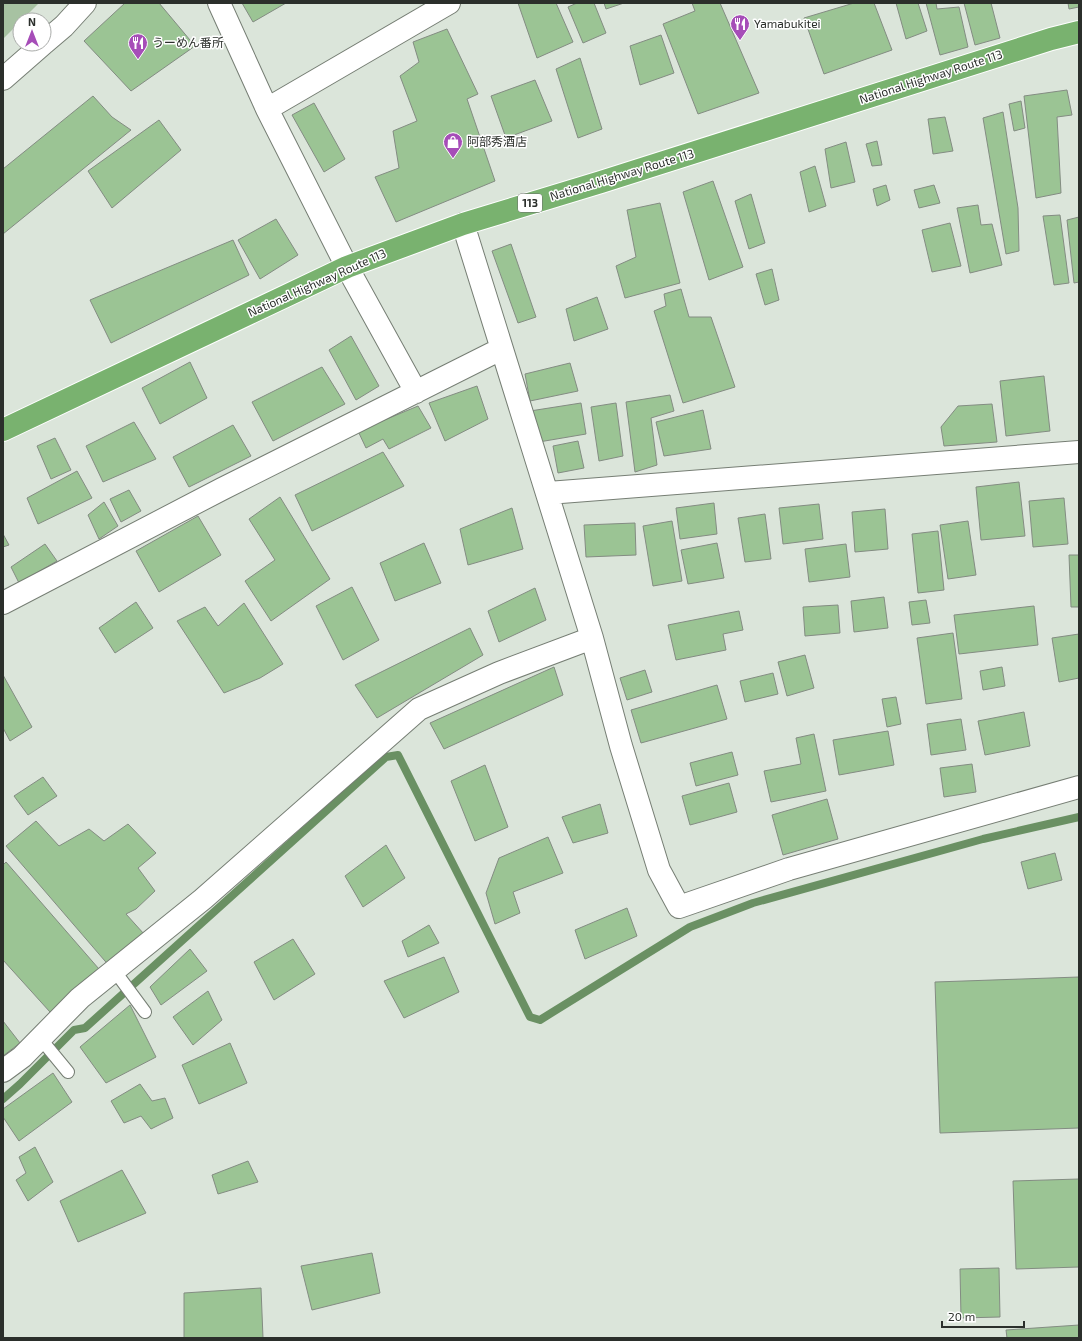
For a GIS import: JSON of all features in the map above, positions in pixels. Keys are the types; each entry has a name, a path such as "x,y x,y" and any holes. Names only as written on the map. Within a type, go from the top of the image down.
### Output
{"highway":[{"name":"National Highway Route 113","path":"3,430 347,267 463,224 601,182 1051,39 1079,32"}],"street":[{"path":"52,37 64,26 84,3"},
{"path":"219,3 267,109 347,267 416,392"},
{"path":"267,109 449,3"},
{"path":"3,79 35,52"},
{"path":"463,224 592,638 621,746 659,870 679,907 789,869 1079,787"},
{"path":"3,603 222,489 501,349"},
{"path":"548,493 1079,452"},
{"path":"3,1071 22,1057 80,998 203,898 419,709 499,672 592,638"}],"lane":[{"path":"114,970 145,1012"},
{"path":"40,1038 68,1072"}],"green space":[{"path":"3,3 39,3 30,12 12,12 12,30 3,39"}],"building":[{"path":"125,3 159,3 195,46 131,91 84,41"},
{"path":"242,3 286,3 253,22"},
{"path":"518,3 556,3 573,42 537,58"},
{"path":"577,3 594,3 606,33 583,43 568,7"},
{"path":"604,3 624,3 606,9"},
{"path":"692,3 720,3 759,93 698,114 663,24 695,11"},
{"path":"854,3 874,3 892,50 824,74 804,18"},
{"path":"896,3 918,3 927,31 906,39"},
{"path":"926,3 936,3 937,9 959,7 968,47 940,55"},
{"path":"964,3 991,3 1000,38 975,45"},
{"path":"1068,3 1079,3 1079,7 1069,9"},
{"path":"447,29 478,94 467,99 495,181 396,222 375,177 399,168 393,131 417,121 400,76 419,62 413,42"},
{"path":"661,35 674,73 640,85 630,46"},
{"path":"580,58 602,129 578,138 556,69"},
{"path":"535,80 552,121 506,138 491,96"},
{"path":"1067,90 1072,115 1057,117 1061,193 1036,198 1024,96"},
{"path":"93,96 112,117 131,130 3,234 3,169"},
{"path":"1021,101 1025,128 1014,131 1009,104"},
{"path":"314,103 345,159 324,172 292,115"},
{"path":"1003,112 1018,208 1019,251 1006,254 983,118"},
{"path":"945,117 953,151 933,154 928,119"},
{"path":"159,120 181,150 112,208 88,171"},
{"path":"877,141 882,165 872,166 866,144"},
{"path":"846,142 855,182 831,188 825,149"},
{"path":"815,166 826,206 809,212 800,172"},
{"path":"713,181 743,267 709,280 683,192"},
{"path":"886,185 890,200 877,206 873,189"},
{"path":"934,185 940,203 919,208 914,190"},
{"path":"751,194 765,243 749,249 735,201"},
{"path":"660,203 680,283 625,298 616,266 636,257 627,210"},
{"path":"978,205 981,225 992,224 1002,265 970,273 957,208"},
{"path":"1060,215 1069,283 1054,285 1043,216"},
{"path":"1079,217 1079,282 1074,283 1067,220"},
{"path":"276,219 298,255 260,279 238,240"},
{"path":"950,223 961,266 932,272 922,230"},
{"path":"233,240 249,275 111,343 90,300"},
{"path":"511,244 536,317 518,323 492,251"},
{"path":"772,269 779,300 765,305 756,274"},
{"path":"681,289 689,317 711,317 735,387 683,403 654,311 666,306 664,294"},
{"path":"597,297 608,329 574,341 566,309"},
{"path":"351,336 379,386 356,400 329,350"},
{"path":"190,362 207,398 160,424 142,388"},
{"path":"570,363 578,391 530,401 525,374"},
{"path":"322,367 345,404 273,441 252,402"},
{"path":"1044,376 1050,431 1006,436 1000,381"},
{"path":"477,386 488,419 445,441 429,403"},
{"path":"670,395 674,411 651,418 657,465 635,472 626,402"},
{"path":"581,403 586,434 533,443 530,411"},
{"path":"616,403 623,456 599,461 591,407"},
{"path":"992,404 997,442 944,446 941,427 958,406"},
{"path":"418,406 431,428 389,449 383,439 366,448 358,431"},
{"path":"703,410 711,449 664,456 656,422"},
{"path":"134,422 156,459 103,482 86,446"},
{"path":"233,425 251,456 189,487 173,457"},
{"path":"55,438 71,470 51,479 37,446"},
{"path":"578,441 584,468 558,473 553,446"},
{"path":"383,452 404,486 312,531 295,495"},
{"path":"77,471 92,498 38,524 27,498"},
{"path":"1019,482 1025,536 981,540 976,487"},
{"path":"129,490 141,511 121,522 110,499"},
{"path":"280,497 330,579 271,621 245,581 275,560 249,519"},
{"path":"1064,498 1068,544 1033,547 1029,501"},
{"path":"104,502 118,526 99,539 88,515"},
{"path":"714,503 717,534 680,539 676,508"},
{"path":"819,504 823,539 783,544 779,508"},
{"path":"512,508 523,549 468,565 460,529"},
{"path":"885,509 888,549 855,552 852,512"},
{"path":"765,514 771,559 745,562 738,518"},
{"path":"198,516 221,555 159,592 136,551"},
{"path":"672,521 682,581 653,586 643,526"},
{"path":"968,521 976,575 948,579 940,525"},
{"path":"635,523 636,555 586,557 584,525"},
{"path":"938,531 944,590 918,593 912,534"},
{"path":"3,534 9,545 3,547"},
{"path":"424,543 441,583 395,601 380,563"},
{"path":"717,543 724,578 688,584 681,550"},
{"path":"45,544 57,561 19,583 11,567"},
{"path":"846,544 850,577 809,582 805,549"},
{"path":"1069,555 1079,555 1079,607 1071,607"},
{"path":"352,587 379,640 343,660 316,606"},
{"path":"535,588 546,620 499,642 488,611"},
{"path":"884,597 888,628 854,632 851,601"},
{"path":"926,600 930,623 912,625 909,602"},
{"path":"136,602 153,628 115,653 99,628"},
{"path":"244,603 283,664 260,678 224,693 177,621 205,607 218,626"},
{"path":"838,605 840,633 805,636 803,607"},
{"path":"1034,606 1038,645 959,654 954,615"},
{"path":"739,611 743,630 723,634 726,650 676,660 668,625"},
{"path":"470,628 483,655 377,718 355,685"},
{"path":"953,633 962,699 926,704 917,638"},
{"path":"1079,634 1079,678 1059,682 1052,638"},
{"path":"805,655 814,688 787,696 778,662"},
{"path":"554,667 563,695 444,749 430,723"},
{"path":"1002,667 1005,686 983,690 980,671"},
{"path":"645,670 652,692 627,700 620,678"},
{"path":"773,673 778,694 745,702 740,681"},
{"path":"3,675 32,727 10,741 3,728"},
{"path":"717,685 727,719 641,743 631,710"},
{"path":"896,697 901,724 887,727 882,699"},
{"path":"1024,712 1030,746 985,755 978,721"},
{"path":"961,719 966,750 931,755 927,724"},
{"path":"888,731 894,765 839,775 833,740"},
{"path":"814,734 826,791 771,802 764,771 801,764 796,738"},
{"path":"732,752 738,775 696,786 690,763"},
{"path":"972,764 976,792 944,797 940,768"},
{"path":"485,765 508,827 475,841 451,781"},
{"path":"43,777 57,796 28,815 14,796"},
{"path":"729,783 737,812 690,825 682,796"},
{"path":"827,799 838,839 783,855 772,815"},
{"path":"600,804 608,833 573,843 562,817"},
{"path":"36,821 59,846 89,829 104,841 128,824 156,853 138,868 155,891 136,909 126,914 144,934 111,968 6,846"},
{"path":"548,837 563,873 513,892 520,913 495,924 486,893 499,858"},
{"path":"386,845 405,878 363,907 345,876"},
{"path":"1055,853 1062,880 1028,889 1021,862"},
{"path":"6,862 99,969 50,1012 3,960 3,865"},
{"path":"627,908 637,936 585,959 575,930"},
{"path":"429,925 439,943 408,957 402,941"},
{"path":"293,939 315,974 274,1000 254,962"},
{"path":"190,949 207,971 161,1005 150,987"},
{"path":"444,957 459,992 404,1018 384,981"},
{"path":"1079,977 1079,1128 940,1133 935,982"},
{"path":"208,991 222,1020 193,1045 173,1017"},
{"path":"130,1005 156,1057 106,1083 80,1047"},
{"path":"3,1021 20,1043 3,1056"},
{"path":"230,1043 247,1083 199,1104 182,1065"},
{"path":"53,1073 72,1102 19,1141 3,1117 3,1109"},
{"path":"140,1084 152,1101 165,1098 173,1118 151,1129 141,1116 124,1123 111,1101"},
{"path":"35,1147 53,1182 28,1201 16,1180 26,1173 19,1157"},
{"path":"248,1161 258,1182 218,1194 212,1175"},
{"path":"122,1170 146,1213 78,1242 60,1201"},
{"path":"1079,1179 1079,1267 1016,1269 1013,1181"},
{"path":"372,1253 380,1293 312,1310 301,1266"},
{"path":"999,1268 1000,1317 961,1318 960,1269"},
{"path":"261,1288 263,1338 184,1338 184,1293"},
{"path":"1079,1325 1079,1338 1007,1338 1006,1330"}],"waterway":[{"path":"3,1099 74,1030 85,1028 386,757 398,755 530,1017 540,1020 690,927 753,903 983,839 1079,817"}],"place":[{"name":"Yamabukitei","path":"740,41"},
{"name":"うーめん番所","path":"138,60"},
{"name":"阿部秀酒店","path":"453,159"}]}
